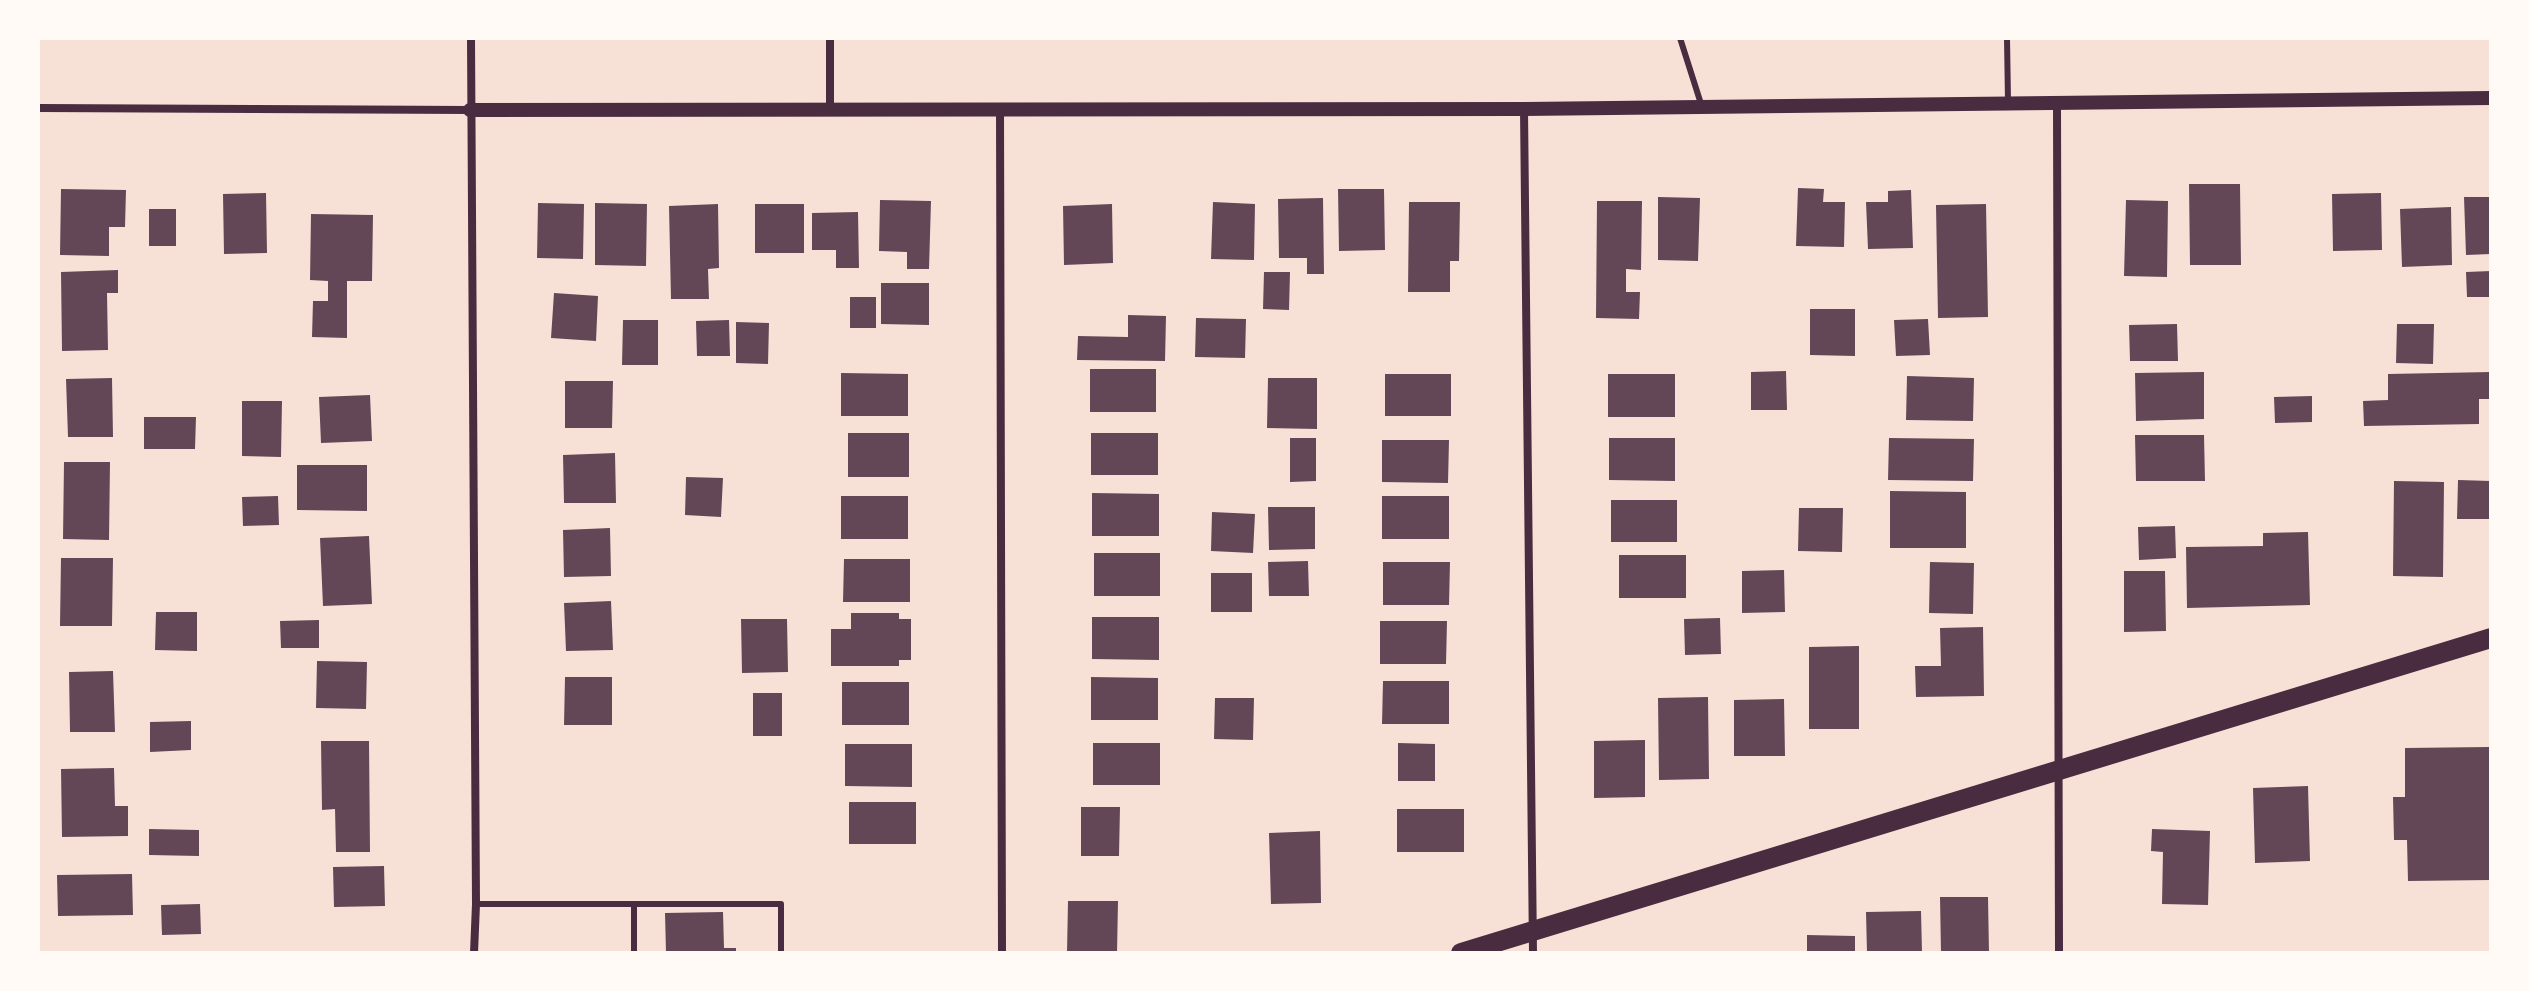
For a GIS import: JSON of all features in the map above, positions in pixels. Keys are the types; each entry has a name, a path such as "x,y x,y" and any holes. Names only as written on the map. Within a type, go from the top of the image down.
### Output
{"main road":[{"path":"1461,953 2491,638"}],"street":[{"path":"471,38 474,953"},
{"path":"830,38 830,108"},
{"path":"38,108 1524,109 2491,98"},
{"path":"2057,104 2059,953"},
{"path":"1000,108 1002,953"},
{"path":"1524,109 1533,953"}],"lane":[{"path":"1680,38 1702,107"},
{"path":"2007,38 2009,105"},
{"path":"476,904 781,904 781,953"},
{"path":"634,904 634,953"}],"building":[{"path":"2189,184 2240,184 2241,265 2190,265"},
{"path":"1798,188 1824,189 1823,202 1845,202 1844,247 1796,246"},
{"path":"61,189 126,190 125,227 109,227 109,256 60,255"},
{"path":"1338,189 1384,189 1385,250 1339,251"},
{"path":"1911,190 1913,248 1868,249 1866,202 1888,202 1888,191"},
{"path":"266,193 267,253 224,254 223,194"},
{"path":"2381,193 2382,250 2333,251 2332,194"},
{"path":"1658,197 1700,198 1698,261 1658,260"},
{"path":"2464,197 2491,197 2491,254 2466,255"},
{"path":"1323,198 1324,274 1307,274 1307,258 1279,258 1278,199"},
{"path":"880,200 931,201 929,269 907,269 907,252 879,251"},
{"path":"2126,200 2168,201 2167,277 2124,276"},
{"path":"1597,201 1642,201 1641,270 1626,269 1626,292 1640,292 1639,319 1596,318"},
{"path":"1213,202 1255,204 1254,260 1211,259"},
{"path":"1409,202 1460,202 1459,261 1450,261 1450,292 1408,292"},
{"path":"538,203 584,204 583,259 537,258"},
{"path":"595,203 647,204 646,266 595,265"},
{"path":"718,204 719,268 708,269 709,299 671,299 669,206"},
{"path":"755,204 804,204 804,253 755,253"},
{"path":"1112,204 1113,263 1064,265 1063,206"},
{"path":"1986,204 1988,317 1938,318 1936,205"},
{"path":"2451,207 2452,265 2402,267 2400,209"},
{"path":"149,209 176,209 176,246 149,246"},
{"path":"858,212 859,268 836,268 836,250 812,250 812,213"},
{"path":"311,214 373,215 372,281 347,281 347,338 312,337 313,301 328,301 328,281 310,280"},
{"path":"118,270 118,293 107,293 108,350 62,351 61,272"},
{"path":"2491,271 2491,297 2467,297 2466,272"},
{"path":"1264,272 1290,272 1289,310 1263,309"},
{"path":"881,283 929,283 929,325 881,324"},
{"path":"554,293 598,296 596,341 551,338"},
{"path":"850,297 876,297 876,328 850,328"},
{"path":"1810,309 1855,309 1855,356 1810,355"},
{"path":"1128,315 1166,316 1165,361 1077,360 1078,336 1128,337"},
{"path":"1196,318 1246,319 1245,358 1195,357"},
{"path":"1928,319 1930,355 1896,356 1894,320"},
{"path":"623,320 658,320 658,365 622,365"},
{"path":"729,320 730,356 697,356 696,321"},
{"path":"736,322 769,323 768,364 736,363"},
{"path":"2177,324 2178,361 2130,361 2129,325"},
{"path":"2397,324 2434,324 2433,364 2396,363"},
{"path":"1090,369 1156,369 1156,412 1090,412"},
{"path":"1786,371 1787,410 1751,410 1751,372"},
{"path":"2204,372 2204,419 2136,421 2135,373"},
{"path":"2491,372 2491,399 2479,399 2479,424 2364,426 2363,401 2388,400 2388,374"},
{"path":"841,373 908,374 908,416 841,416"},
{"path":"1385,374 1451,374 1451,416 1385,416"},
{"path":"1608,374 1675,374 1675,417 1608,417"},
{"path":"1907,376 1974,378 1973,421 1906,420"},
{"path":"112,378 113,437 68,437 66,379"},
{"path":"1268,378 1317,378 1317,429 1267,428"},
{"path":"565,381 613,381 612,428 565,428"},
{"path":"370,395 372,441 321,443 319,397"},
{"path":"2312,396 2312,422 2275,423 2274,397"},
{"path":"242,401 282,401 281,457 242,456"},
{"path":"144,417 196,417 195,449 144,449"},
{"path":"848,433 909,433 909,477 848,477"},
{"path":"1091,433 1158,433 1158,475 1091,475"},
{"path":"2135,435 2204,435 2205,481 2136,481"},
{"path":"1290,438 1316,438 1316,481 1290,482"},
{"path":"1609,438 1675,438 1675,481 1609,480"},
{"path":"1889,438 1974,439 1973,481 1888,480"},
{"path":"1382,440 1449,440 1448,483 1382,482"},
{"path":"615,453 616,503 564,503 563,455"},
{"path":"64,462 110,462 109,540 63,539"},
{"path":"297,465 367,465 367,511 297,510"},
{"path":"686,477 723,478 721,517 685,515"},
{"path":"2458,480 2491,481 2491,519 2457,519"},
{"path":"2394,481 2444,482 2443,577 2393,576"},
{"path":"1890,491 1966,492 1966,548 1890,548"},
{"path":"1092,493 1159,494 1159,536 1092,536"},
{"path":"278,496 279,525 243,526 242,497"},
{"path":"841,496 908,496 908,539 841,539"},
{"path":"1382,496 1449,496 1449,539 1382,539"},
{"path":"1611,500 1677,500 1677,542 1611,542"},
{"path":"1268,507 1315,507 1315,549 1269,550"},
{"path":"1799,508 1843,508 1842,552 1798,551"},
{"path":"1212,512 1255,514 1253,553 1211,551"},
{"path":"2175,526 2176,558 2139,560 2138,527"},
{"path":"610,528 611,576 564,577 563,530"},
{"path":"2308,532 2310,605 2187,608 2186,547 2263,546 2263,533"},
{"path":"369,536 372,604 323,606 320,538"},
{"path":"1094,553 1160,553 1160,596 1094,596"},
{"path":"1619,555 1686,555 1686,598 1619,598"},
{"path":"61,558 113,558 112,626 60,626"},
{"path":"844,559 910,559 910,602 843,602"},
{"path":"1308,561 1309,596 1269,596 1268,562"},
{"path":"1383,562 1450,562 1449,605 1383,605"},
{"path":"1930,562 1974,563 1973,614 1929,613"},
{"path":"1784,570 1785,612 1742,613 1742,571"},
{"path":"2124,571 2165,571 2166,631 2124,632"},
{"path":"1211,573 1252,573 1252,612 1211,612"},
{"path":"611,601 613,650 566,651 564,603"},
{"path":"156,612 197,612 197,651 155,650"},
{"path":"851,613 899,613 899,619 911,619 911,660 899,660 899,666 831,666 831,629 851,629"},
{"path":"1092,617 1159,617 1159,660 1092,659"},
{"path":"1720,618 1721,654 1685,655 1684,619"},
{"path":"741,619 787,619 788,672 742,673"},
{"path":"319,620 319,648 281,648 280,621"},
{"path":"1380,621 1447,621 1446,664 1380,664"},
{"path":"1983,627 1984,696 1916,697 1915,666 1941,666 1940,628"},
{"path":"1859,646 1859,729 1809,729 1809,647"},
{"path":"317,661 367,662 366,709 316,708"},
{"path":"113,671 115,732 70,732 69,672"},
{"path":"565,677 612,677 612,725 564,725"},
{"path":"1091,677 1158,678 1158,720 1091,720"},
{"path":"1383,681 1449,681 1449,724 1382,724"},
{"path":"842,682 909,682 909,725 842,725"},
{"path":"753,693 782,693 782,736 753,736"},
{"path":"1708,697 1709,779 1659,780 1658,698"},
{"path":"1215,698 1254,698 1253,740 1214,739"},
{"path":"1784,699 1785,756 1734,756 1734,700"},
{"path":"191,721 191,750 150,752 150,722"},
{"path":"1645,740 1645,797 1594,798 1594,741"},
{"path":"321,741 369,741 370,852 336,852 335,809 322,810"},
{"path":"1093,743 1160,743 1160,785 1093,785"},
{"path":"1398,743 1435,744 1435,781 1398,781"},
{"path":"845,744 912,744 912,787 845,786"},
{"path":"2489,747 2491,880 2408,881 2407,840 2394,840 2393,797 2405,797 2405,748"},
{"path":"114,768 115,806 128,806 128,836 62,837 61,769"},
{"path":"2308,786 2310,861 2255,863 2253,788"},
{"path":"849,802 916,802 916,844 849,844"},
{"path":"1081,807 1120,807 1119,856 1081,856"},
{"path":"1397,809 1464,809 1464,852 1397,852"},
{"path":"149,829 199,830 199,856 149,855"},
{"path":"2152,829 2210,831 2208,905 2162,904 2163,852 2151,851"},
{"path":"1320,831 1321,903 1271,904 1269,833"},
{"path":"384,866 385,906 334,907 333,867"},
{"path":"132,874 133,915 58,916 57,875"},
{"path":"1940,897 1988,897 1989,953 1941,953"},
{"path":"1068,901 1118,901 1117,953 1067,953"},
{"path":"200,904 201,934 162,935 161,905"},
{"path":"1921,911 1922,953 1867,953 1866,912"},
{"path":"723,912 724,948 736,948 736,953 666,953 665,913"},
{"path":"1807,935 1855,936 1855,953 1807,953"}]}
